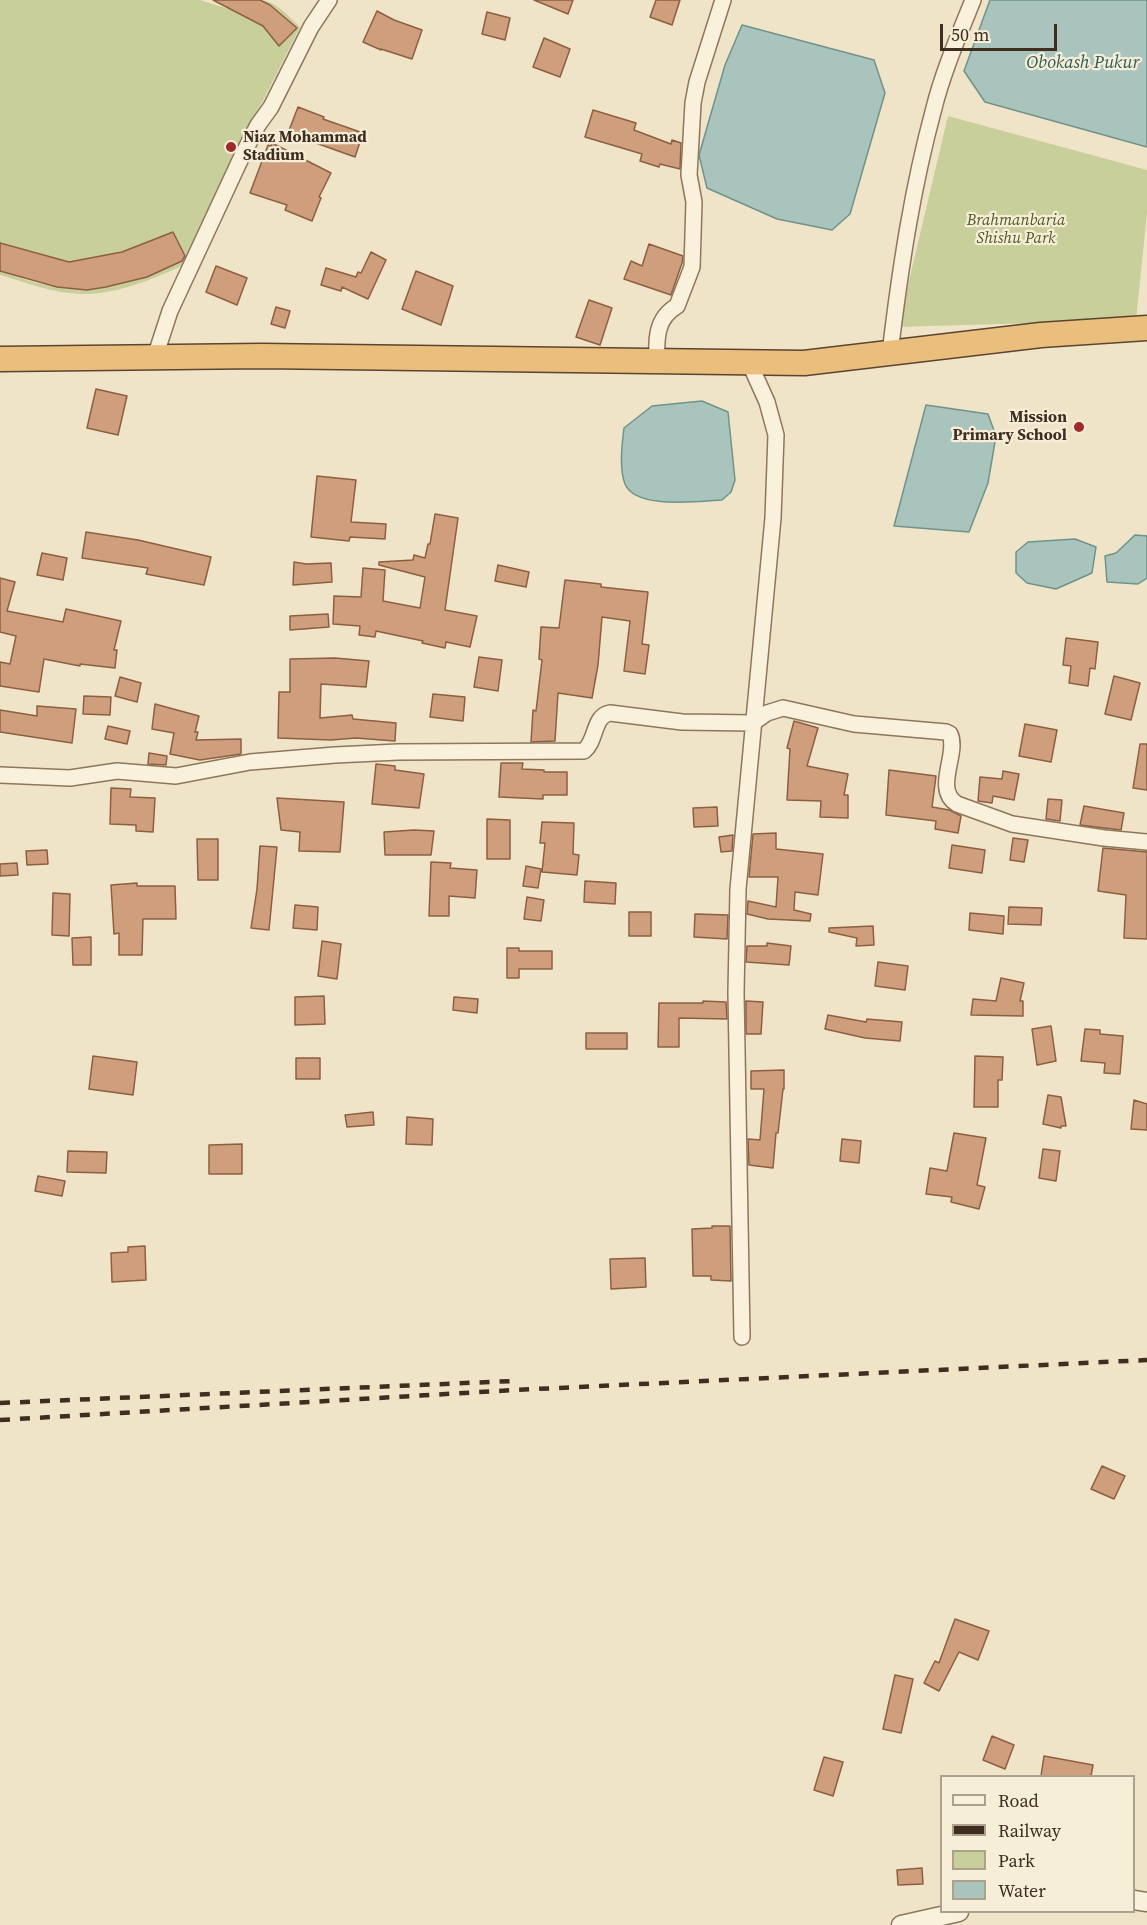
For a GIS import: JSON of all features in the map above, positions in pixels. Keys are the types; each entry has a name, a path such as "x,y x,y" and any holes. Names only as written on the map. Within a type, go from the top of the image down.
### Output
{"highway":[{"path":"0,359 262,356 804,363 1041,335 1147,328"}],"street":[{"path":"155,357 170,311 242,156 258,125 271,107 311,27 329,0"},
{"path":"657,361 656,334 663,318 677,306 692,267 694,202 689,175 693,103 697,82 723,0"},
{"path":"890,353 898,281 917,175 934,106 972,0"},
{"path":"742,1337 736,993 738,889 773,518 776,435 768,402 749,362"},
{"path":"0,775 70,778 117,771 176,776 250,762 335,755 398,752 584,751 594,738 600,717 610,713 682,722 753,723 767,713 783,708 854,724 946,732 950,734 952,743 948,760 947,793 950,800 957,804 1012,824 1147,842"},
{"path":"901,1925 951,1913"}],"green space":[{"path":"0,0 200,0 235,11 263,26 279,46 297,28 271,5 260,0 276,6 300,27 220,186 190,262 126,287 87,294 54,291 0,275 0,271 51,286 90,288 141,278 186,259 173,233 122,252 69,262 0,243"},
{"name":"Brahmanbaria Shishu Park","path":"948,116 1147,170 1147,213 1136,320 898,327"}],"water":[{"name":"Obokash Pukur","path":"990,0 1147,0 1147,147 985,102 964,71"},
{"path":"742,25 874,60 885,93 850,214 832,230 777,219 707,188 699,155 725,65"},
{"path":"702,401 728,412 735,480 731,492 722,500 669,502 642,498 631,492 625,484 622,471 624,428 652,406"},
{"path":"926,405 988,414 996,436 988,483 969,532 894,526"},
{"path":"1135,535 1147,536 1147,578 1138,584 1107,582 1105,556 1116,553"},
{"path":"1075,539 1096,547 1092,573 1056,589 1027,583 1016,573 1016,552 1028,542"}],"building":[{"path":"213,0 260,0 270,5 297,28 279,46 263,26"},
{"path":"534,0 573,0 568,14"},
{"path":"656,0 680,0 672,25 650,17"},
{"path":"377,11 422,30 412,59 363,42"},
{"path":"487,12 510,18 505,40 482,34"},
{"path":"544,38 570,49 560,77 533,67"},
{"path":"298,107 324,117 323,119 363,133 355,157 288,133"},
{"path":"593,110 636,123 634,130 671,144 672,140 681,143 680,169 660,164 659,167 640,161 642,154 585,137"},
{"path":"272,143 331,173 319,197 321,198 312,221 285,210 287,205 250,193 268,145 271,146"},
{"path":"173,232 185,256 182,261 147,277 106,287 87,290 57,287 0,271 0,243 69,262 122,252"},
{"path":"649,244 683,256 671,295 624,279 631,261 642,266"},
{"path":"371,252 386,260 368,299 342,287 341,291 321,285 326,268 356,277 358,272 361,273"},
{"path":"216,266 247,278 237,305 206,292"},
{"path":"416,271 453,286 441,325 402,309"},
{"path":"589,300 612,308 600,345 576,337"},
{"path":"276,307 290,311 285,328 271,324"},
{"path":"96,389 127,396 118,435 87,428"},
{"path":"317,476 356,480 351,522 386,524 385,539 350,537 349,541 311,537"},
{"path":"435,514 458,518 445,610 477,616 470,647 446,642 445,648 376,631 375,637 359,635 360,626 333,624 334,596 361,597 363,568 385,570 383,601 420,608 425,577 379,565 379,562 413,560 414,555 425,558"},
{"path":"86,532 138,540 211,557 204,585 146,574 148,568 82,558"},
{"path":"42,553 67,558 63,580 37,575"},
{"path":"294,562 331,563 332,582 293,585"},
{"path":"498,565 529,572 526,587 495,581"},
{"path":"0,578 15,582 7,611 63,622 66,609 121,621 114,650 117,650 115,668 80,664 80,666 44,659 39,692 0,686 0,662 10,664 16,636 0,632"},
{"path":"565,580 648,592 642,644 649,645 645,674 624,671 630,621 602,617 598,665 592,698 558,693 555,741 531,742 533,710 536,711 542,660 539,659 541,627 559,628"},
{"path":"328,614 329,627 290,630 290,616"},
{"path":"1066,638 1098,642 1095,669 1090,668 1088,686 1069,683 1071,666 1063,665"},
{"path":"479,657 502,660 498,691 474,687"},
{"path":"335,658 369,661 366,687 321,684 320,718 352,715 353,719 396,723 395,741 356,738 331,740 278,738 279,692 290,692 290,659"},
{"path":"1114,676 1140,683 1131,720 1105,714"},
{"path":"120,677 141,683 137,702 115,696"},
{"path":"433,694 465,697 463,721 430,717"},
{"path":"84,696 111,697 110,715 83,714"},
{"path":"155,704 199,716 195,732 198,732 196,740 241,739 241,754 200,760 170,754 174,733 152,729"},
{"path":"37,706 76,709 72,743 0,732 0,710 37,716"},
{"path":"794,721 818,728 807,766 848,774 844,795 848,795 848,818 820,817 821,801 787,800 790,749 787,748"},
{"path":"1025,724 1057,730 1051,762 1019,756"},
{"path":"108,726 130,731 127,744 105,739"},
{"path":"1140,744 1147,744 1147,790 1133,788"},
{"path":"149,753 167,756 166,765 148,764"},
{"path":"501,763 523,763 522,769 544,770 544,772 567,772 567,795 543,795 543,799 499,797"},
{"path":"376,764 395,766 395,770 424,774 419,808 372,804"},
{"path":"889,770 936,776 932,807 949,810 961,816 958,833 935,829 936,821 886,815"},
{"path":"1003,771 1019,774 1014,800 993,796 992,803 978,801 980,777 1002,779"},
{"path":"111,788 131,789 130,797 155,798 153,832 136,831 136,825 110,824"},
{"path":"277,798 344,802 340,852 299,851 300,832 281,830"},
{"path":"1048,799 1062,800 1060,821 1046,819"},
{"path":"1084,806 1124,813 1121,830 1080,825"},
{"path":"717,807 718,826 694,827 693,808"},
{"path":"487,819 510,820 510,859 487,859"},
{"path":"542,822 574,823 573,854 579,855 577,875 542,872 545,843 540,843"},
{"path":"434,831 431,855 385,855 384,832"},
{"path":"776,833 776,849 823,854 818,895 795,892 794,910 811,914 810,921 768,919 747,914 748,901 776,907 778,877 749,877 753,834"},
{"path":"733,835 732,851 721,852 719,837"},
{"path":"1013,838 1028,840 1024,862 1010,860"},
{"path":"197,839 218,839 218,880 198,880"},
{"path":"952,845 985,850 982,873 949,868"},
{"path":"260,846 277,847 269,930 251,928"},
{"path":"1103,848 1147,852 1147,939 1124,938 1126,895 1098,891"},
{"path":"47,850 48,864 27,865 26,851"},
{"path":"431,862 451,863 450,868 477,870 475,898 449,896 449,916 429,916"},
{"path":"17,863 18,875 0,876 0,864"},
{"path":"526,866 541,869 538,888 523,886"},
{"path":"585,881 616,883 615,904 584,902"},
{"path":"137,883 137,886 175,886 176,919 143,919 142,955 119,955 119,933 114,934 111,885"},
{"path":"53,893 70,894 69,936 52,935"},
{"path":"527,897 544,900 541,921 524,919"},
{"path":"295,905 318,907 317,930 293,928"},
{"path":"1009,907 1042,908 1041,925 1008,924"},
{"path":"629,912 651,912 651,936 629,936"},
{"path":"970,913 1004,916 1003,934 969,930"},
{"path":"695,914 728,915 727,939 694,937"},
{"path":"873,926 874,945 856,946 857,938 829,932 829,928"},
{"path":"91,937 91,965 73,965 72,938"},
{"path":"322,941 341,944 337,979 318,976"},
{"path":"767,943 791,946 789,965 746,962 747,946 767,946"},
{"path":"507,948 519,948 519,951 552,951 552,969 519,969 519,978 507,978"},
{"path":"878,962 908,966 905,990 875,986"},
{"path":"1001,978 1024,983 1020,1001 1023,1001 1023,1016 971,1015 973,999 996,1001"},
{"path":"324,996 325,1024 295,1025 295,997"},
{"path":"454,997 478,999 477,1013 453,1010"},
{"path":"703,1001 726,1002 727,1019 679,1018 679,1047 658,1047 659,1003 703,1003"},
{"path":"746,1001 763,1002 761,1034 746,1034"},
{"path":"828,1015 866,1022 867,1019 902,1022 900,1041 865,1038 825,1029"},
{"path":"1051,1026 1056,1061 1037,1065 1032,1029"},
{"path":"1085,1029 1100,1030 1100,1034 1123,1036 1120,1074 1104,1073 1105,1063 1081,1061"},
{"path":"586,1033 627,1033 627,1049 586,1049"},
{"path":"93,1056 137,1062 133,1095 89,1089"},
{"path":"975,1056 1003,1057 1002,1080 998,1080 998,1107 974,1107"},
{"path":"296,1058 320,1058 320,1079 296,1079"},
{"path":"784,1070 784,1089 778,1133 776,1133 773,1168 749,1165 748,1139 760,1140 764,1089 751,1089 751,1071"},
{"path":"1048,1095 1061,1097 1066,1126 1061,1126 1061,1128 1043,1124"},
{"path":"1134,1100 1147,1104 1147,1130 1131,1129"},
{"path":"373,1112 374,1125 347,1127 345,1115"},
{"path":"407,1117 433,1119 432,1145 406,1144"},
{"path":"954,1133 986,1138 977,1185 985,1187 979,1209 951,1202 952,1197 926,1194 930,1168 947,1171"},
{"path":"842,1139 861,1141 859,1163 840,1161"},
{"path":"242,1144 242,1174 209,1174 209,1145"},
{"path":"1043,1149 1060,1151 1056,1181 1039,1178"},
{"path":"68,1151 107,1152 106,1173 67,1172"},
{"path":"38,1176 65,1181 62,1196 35,1191"},
{"path":"712,1226 730,1226 731,1281 711,1280 711,1276 693,1276 692,1229 712,1228"},
{"path":"145,1246 146,1280 112,1282 111,1253 128,1252 128,1247"},
{"path":"645,1258 646,1287 611,1289 610,1259"},
{"path":"1102,1466 1125,1476 1114,1499 1091,1489"},
{"path":"955,1619 989,1631 978,1660 959,1652 939,1691 924,1683 935,1661 939,1663"},
{"path":"895,1675 913,1679 901,1733 883,1729"},
{"path":"992,1736 1014,1745 1005,1769 983,1760"},
{"path":"1044,1756 1093,1765 1091,1775 1041,1775"},
{"path":"824,1757 843,1762 833,1796 814,1790"},
{"path":"922,1868 923,1884 898,1885 897,1870"}],"railway":[{"path":"0,1420 515,1390 1147,1360"},
{"path":"0,1403 513,1381"}],"place":[{"name":"Niaz Mohammad Stadium","path":"231,147"},
{"name":"Mission Primary School","path":"1079,427"}]}
